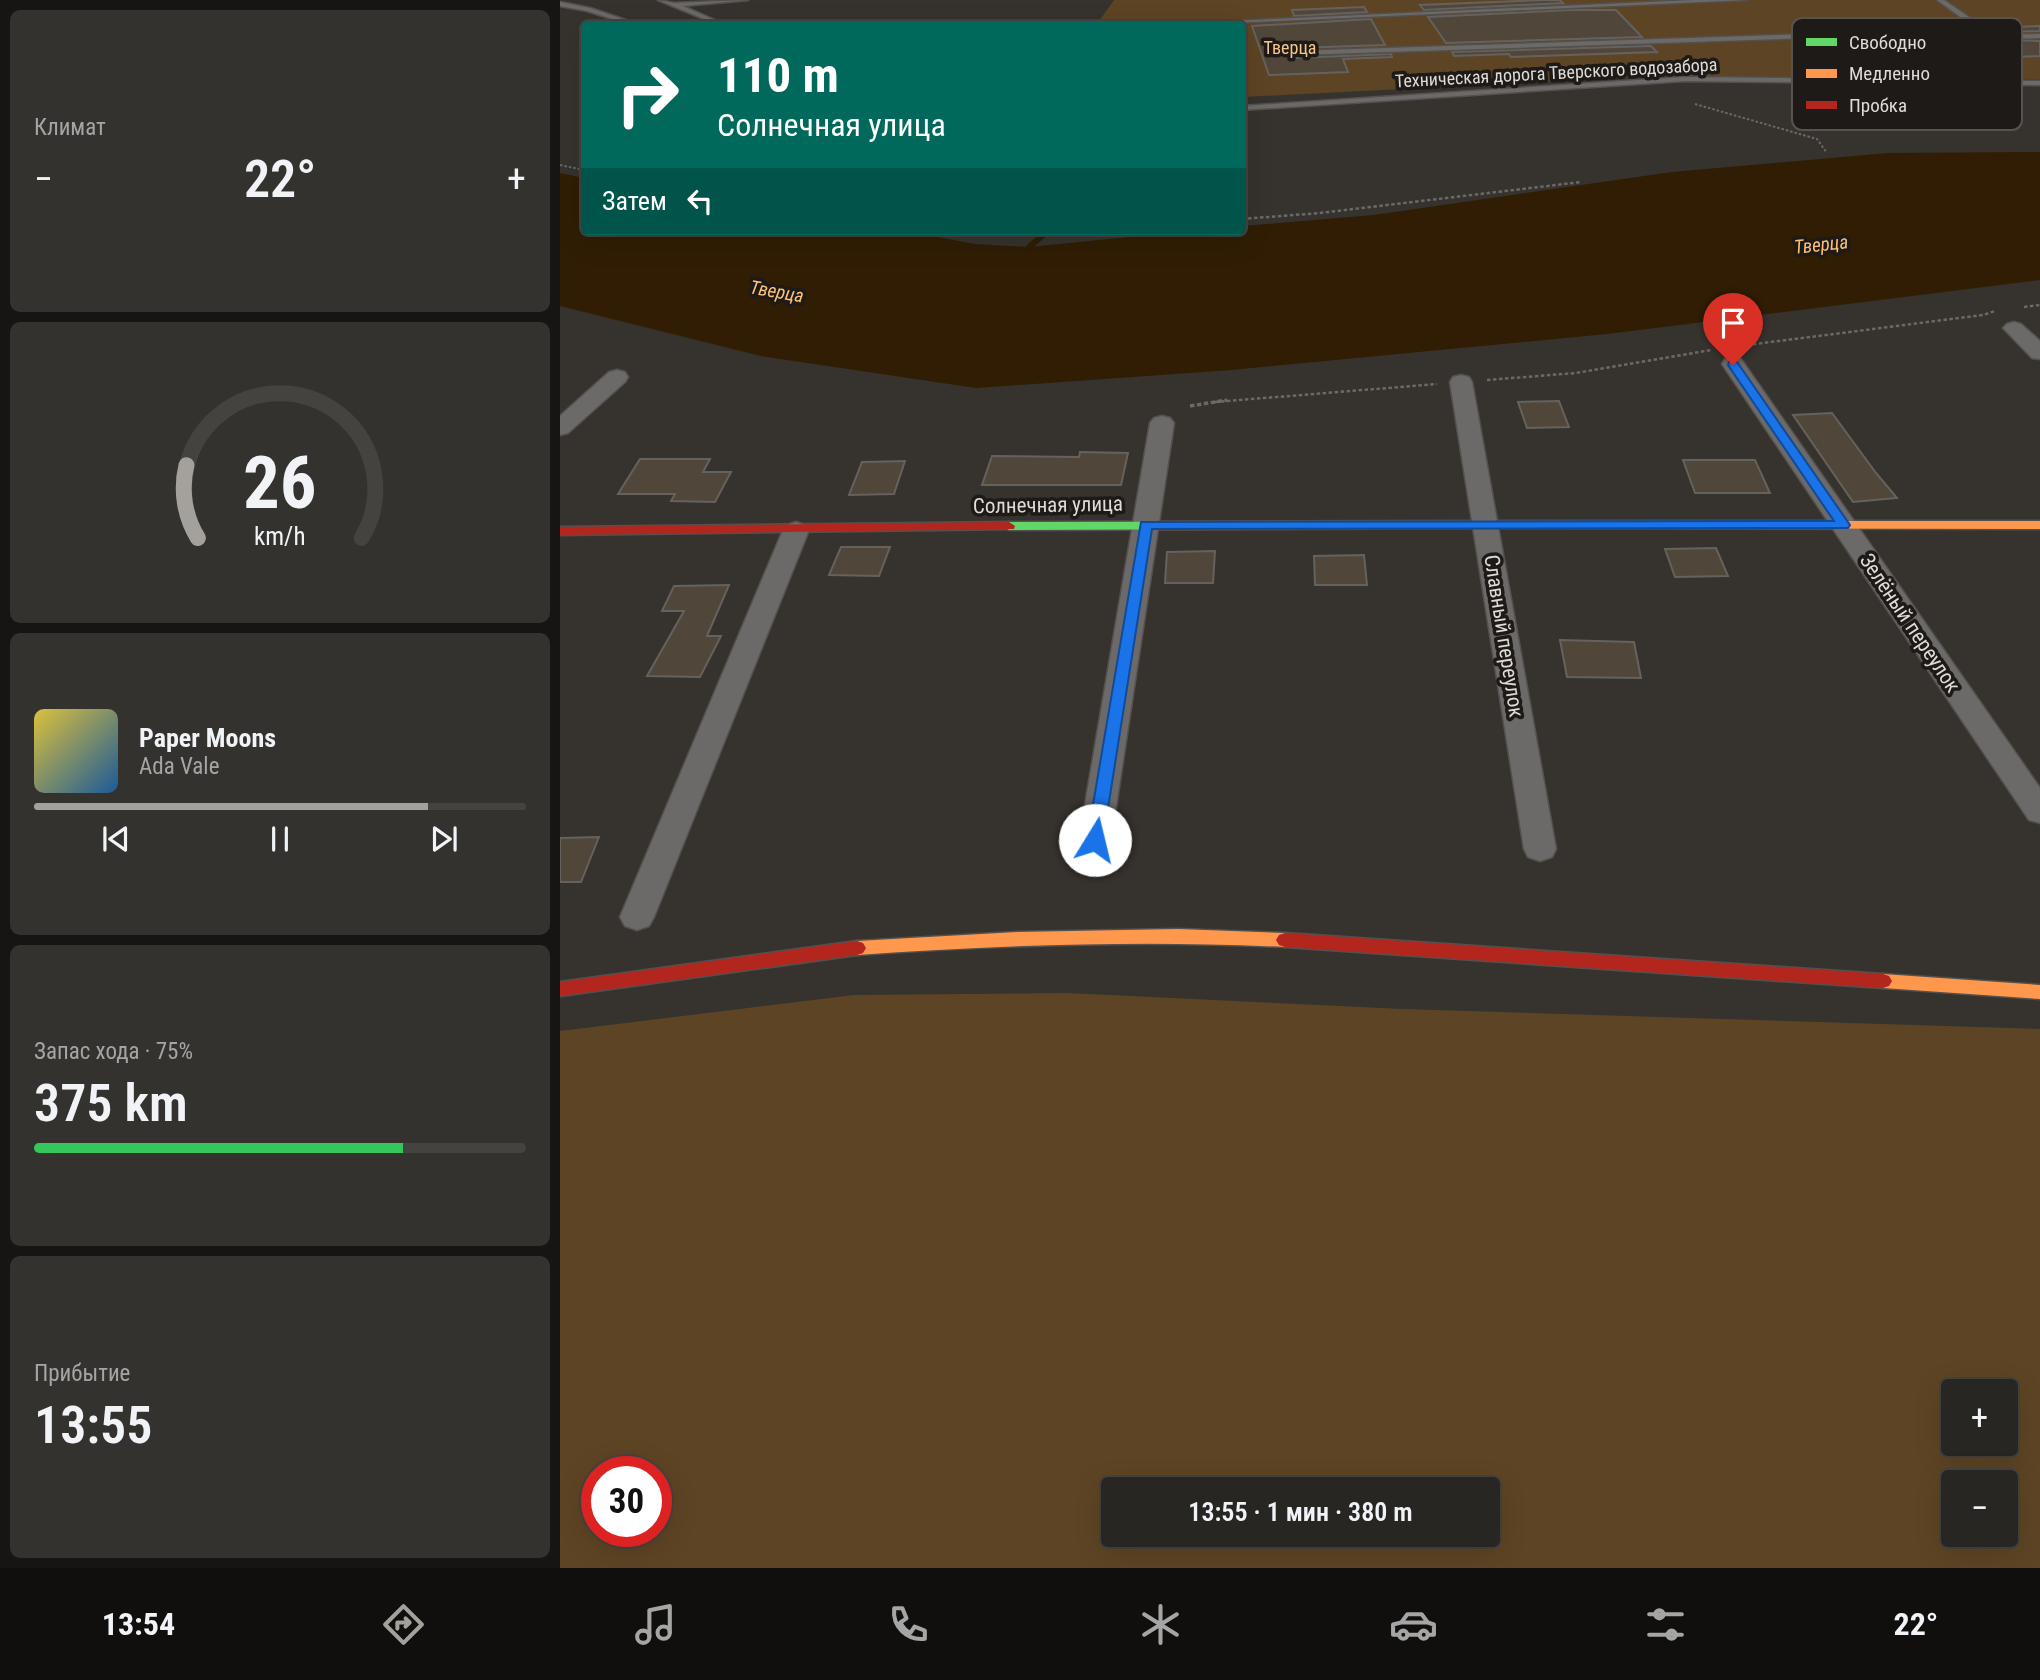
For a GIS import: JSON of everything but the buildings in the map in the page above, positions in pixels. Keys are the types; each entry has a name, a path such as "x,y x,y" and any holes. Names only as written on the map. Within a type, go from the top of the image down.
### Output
{"street":[{"path":"2016,318 2040,353"},
{"name":"Зелёный переулок","path":"1731,353 1843,525 2040,812"},
{"path":"560,428 617,377"},
{"name":"Славный переулок","path":"1461,383 1540,849"},
{"path":"1095,840 1162,423"},
{"name":"Солнечная улица","path":"560,531 1146,525 2040,525"},
{"path":"636,917 796,530"},
{"path":"560,989 843,949 1003,938 1134,935 1265,939 2040,992"}],"lane":[{"path":"661,0 713,21"},
{"path":"671,5 745,0"},
{"path":"1241,21 1743,0"},
{"path":"1940,0 1966,18"},
{"path":"560,4 588,9 625,21"},
{"path":"2022,37 2040,36"},
{"path":"1295,52 1792,37"},
{"name":"Техническая дорога Тверского водозабора","path":"1246,108 1685,79 1792,80"},
{"name":"Техническая дорога Тверского водозабора","path":"2022,83 2040,83"}],"path":[{"path":"1695,104 1817,139 1827,153"},
{"path":"560,165 579,169"},
{"path":"1246,219 1320,213 1581,182"},
{"path":"2016,318 2040,305"},
{"path":"1190,406 1244,398 1576,373 1731,353 1970,315 1983,316 1996,311"}],"green space":[{"name":"Тверца","path":"1114,0 2040,0 2040,79 2022,79 2022,18 1792,18 1792,77 1658,76 1246,97 1246,21 1099,21"},
{"path":"1068,993 1403,1009 2040,1029 2040,1568 560,1568 560,1031 854,995"}],"water":[{"path":"2040,152 2040,280 1607,334 1231,370 976,388 761,356 560,306 560,173 581,177 581,235 928,235 974,244 1029,247 1150,235 1246,235 1246,226 1374,215 1672,172 1888,153"}],"waterway":[{"path":"1027,259 1029,247 1043,235"}],"traffic: fast":[{"path":"1009,526 1482,525"}],"traffic: slow":[{"path":"1482,525 2040,525"},
{"path":"857,948 1071,937 1178,936 1285,940"},
{"path":"1883,981 2040,992"}],"traffic: jam":[{"path":"560,531 1009,526"},
{"path":"1285,940 1883,981"},
{"path":"560,989 857,948"}],"route":[{"path":"1095,840 1146,525 1843,525 1733,365"}]}
